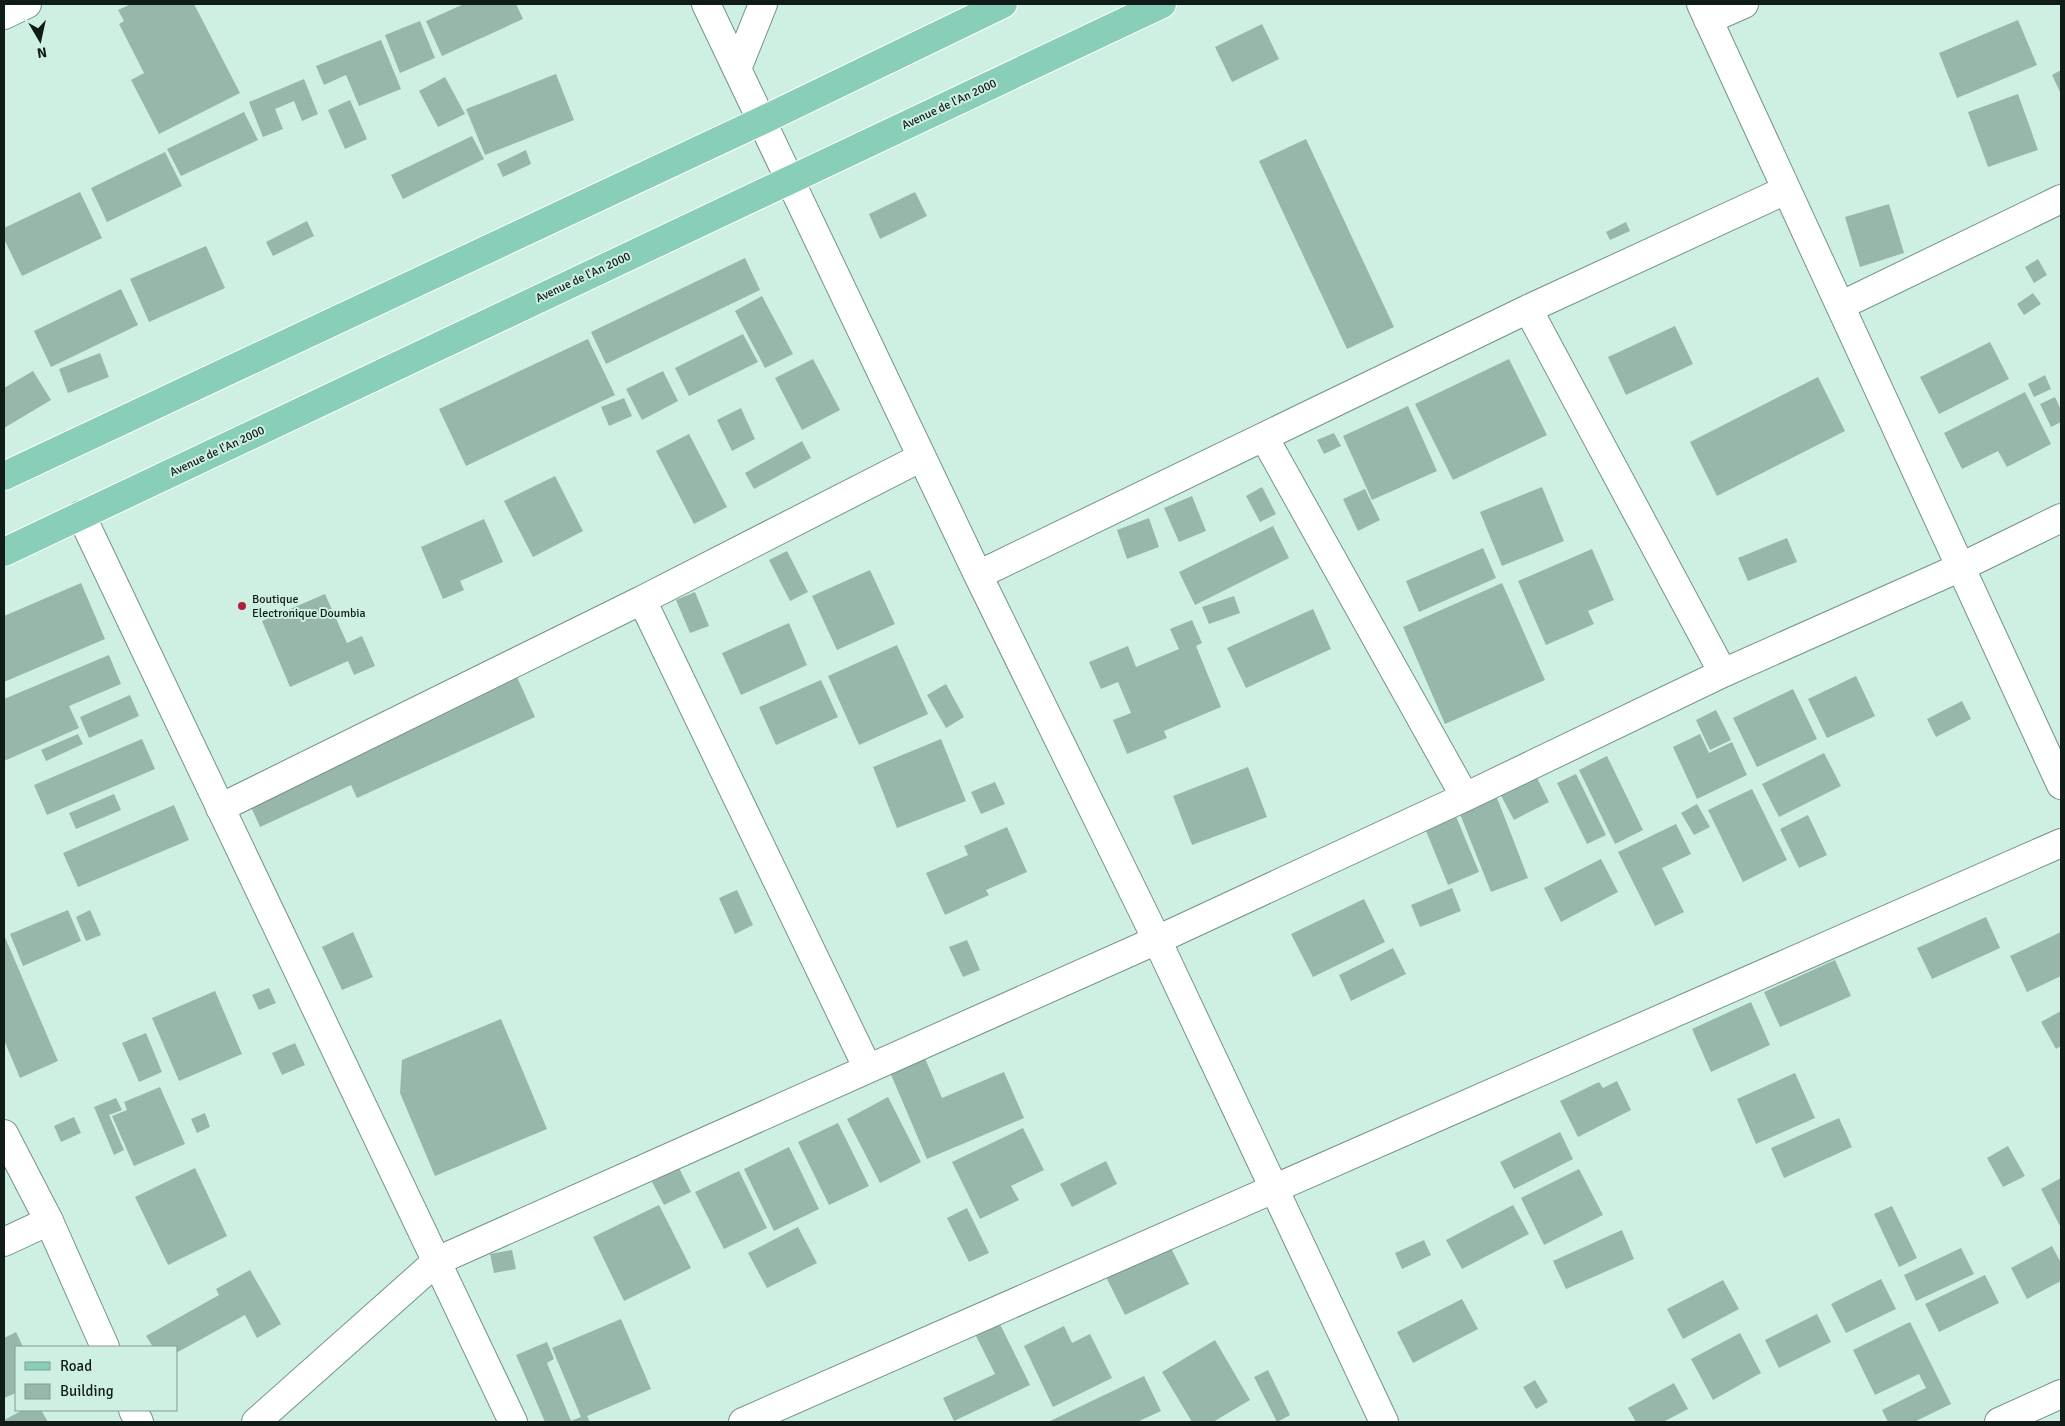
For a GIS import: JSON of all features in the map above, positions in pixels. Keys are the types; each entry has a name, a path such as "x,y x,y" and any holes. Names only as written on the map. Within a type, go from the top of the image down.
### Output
{"main road":[{"path":"4,476 761,121 1003,4"},
{"name":"Avenue de l'An 2000","path":"4,552 1162,4"}],"street":[{"path":"4,15 27,4"},
{"path":"706,4 978,575 1157,940 1384,1422"},
{"path":"737,69 763,4"},
{"path":"1744,4 1704,12 2061,785"},
{"path":"978,575 1528,308 1786,190"},
{"path":"1840,306 2061,199"},
{"path":"1528,308 1723,673"},
{"path":"1264,436 1465,797"},
{"path":"220,808 642,600 922,457"},
{"path":"81,515 513,1422"},
{"path":"256,1422 437,1262 1157,940 1465,797 1723,673 1961,567 2061,518"},
{"path":"642,600 868,1069"},
{"path":"743,1422 2061,843"},
{"path":"4,1134 49,1221 106,1346"},
{"path":"4,1242 49,1221"},
{"path":"1999,1422 2052,1406"}],"building":[{"path":"131,4 194,4 240,93 159,134 131,80 144,73 119,24 124,21 118,10"},
{"path":"464,4 516,4 523,19 442,56 426,21"},
{"path":"2018,20 2037,65 1957,98 1939,53"},
{"path":"420,21 435,58 400,73 385,35"},
{"path":"1262,24 1279,59 1232,82 1215,47"},
{"path":"381,40 401,89 359,106 346,75 324,85 316,66"},
{"path":"2061,70 2061,94 2052,75"},
{"path":"556,74 574,120 485,155 466,109"},
{"path":"445,77 465,114 438,127 419,91"},
{"path":"304,79 318,114 302,121 294,101 275,109 283,129 263,137 249,102"},
{"path":"2018,94 2038,150 1988,167 1968,112"},
{"path":"350,100 367,139 345,149 328,110"},
{"path":"244,112 258,140 181,176 167,149"},
{"path":"472,136 484,159 403,199 391,175"},
{"path":"1306,139 1394,327 1347,349 1259,161"},
{"path":"526,150 531,164 503,177 497,164"},
{"path":"165,152 182,186 107,222 91,188"},
{"path":"80,192 102,238 22,276 4,239 4,228"},
{"path":"915,192 927,216 880,239 869,214"},
{"path":"1889,204 1904,253 1860,267 1845,217"},
{"path":"307,221 314,236 273,256 266,242"},
{"path":"1626,222 1630,231 1610,240 1606,232"},
{"path":"206,246 225,288 149,322 130,279"},
{"path":"745,258 760,290 606,364 591,332"},
{"path":"2038,259 2047,275 2034,283 2025,267"},
{"path":"121,289 138,325 51,367 34,331"},
{"path":"2033,293 2041,304 2024,315 2017,304"},
{"path":"762,296 793,354 765,368 735,311"},
{"path":"1675,326 1693,364 1626,395 1608,357"},
{"path":"743,334 758,362 689,396 675,368"},
{"path":"588,339 615,395 466,466 439,409"},
{"path":"1990,342 2009,379 1939,414 1920,377"},
{"path":"100,353 109,377 68,393 59,369"},
{"path":"813,359 840,410 802,430 775,378"},
{"path":"1509,359 1547,435 1453,480 1415,404"},
{"path":"33,371 51,400 4,428 4,388"},
{"path":"663,371 678,401 642,420 626,389"},
{"path":"2045,375 2051,389 2034,397 2028,384"},
{"path":"1818,377 1845,431 1717,496 1690,442"},
{"path":"2025,392 2051,444 2007,467 1998,451 1962,469 1944,433"},
{"path":"2055,397 2061,410 2061,422 2051,427 2040,404"},
{"path":"624,398 632,416 609,426 601,407"},
{"path":"1408,406 1437,471 1372,500 1343,436"},
{"path":"741,408 755,439 732,451 717,420"},
{"path":"1334,433 1341,446 1324,454 1317,440"},
{"path":"689,434 727,507 694,524 656,451"},
{"path":"802,441 811,458 754,489 745,473"},
{"path":"555,476 583,531 533,557 504,501"},
{"path":"1262,487 1276,514 1260,522 1246,496"},
{"path":"1542,487 1564,541 1502,566 1480,512"},
{"path":"1365,489 1380,520 1358,531 1343,499"},
{"path":"1192,496 1206,531 1179,542 1164,508"},
{"path":"1149,518 1159,547 1127,559 1117,530"},
{"path":"484,519 503,562 460,581 464,590 443,599 421,547"},
{"path":"1273,526 1289,558 1195,605 1179,572"},
{"path":"1787,538 1797,562 1748,581 1738,558"},
{"path":"1483,548 1496,578 1419,612 1406,581"},
{"path":"1592,549 1614,600 1588,611 1594,624 1546,645 1518,581"},
{"path":"787,551 808,592 790,601 769,560"},
{"path":"870,570 895,624 837,650 812,596"},
{"path":"81,583 105,639 4,682 4,616"},
{"path":"1502,583 1545,680 1445,724 1403,627"},
{"path":"695,592 709,626 690,633 676,600"},
{"path":"325,594 347,643 362,636 375,666 354,675 348,661 290,687 262,621"},
{"path":"1234,596 1240,613 1209,624 1202,607"},
{"path":"1313,609 1331,649 1246,688 1227,648"},
{"path":"1192,620 1202,643 1196,646 1221,707 1164,731 1167,738 1127,754 1113,720 1131,713 1118,682 1101,689 1089,662 1128,646 1136,667 1179,649 1170,629"},
{"path":"789,623 807,665 741,695 722,653"},
{"path":"897,645 928,714 859,745 828,676"},
{"path":"109,655 121,684 69,706 79,728 4,761 4,699"},
{"path":"1856,676 1875,716 1827,738 1808,699"},
{"path":"517,677 535,717 357,798 351,785 260,827 248,800"},
{"path":"821,680 838,717 776,745 759,707"},
{"path":"946,684 964,717 946,728 927,695"},
{"path":"1793,689 1817,739 1757,767 1733,718"},
{"path":"130,695 139,716 89,738 80,717"},
{"path":"1962,701 1971,719 1936,737 1927,719"},
{"path":"1716,710 1731,740 1710,750 1696,720"},
{"path":"78,734 83,744 46,761 41,750"},
{"path":"1700,734 1709,753 1732,742 1747,775 1697,799 1673,747"},
{"path":"142,739 155,769 47,815 34,785"},
{"path":"941,739 966,801 897,828 873,767"},
{"path":"1824,753 1841,786 1779,817 1762,784"},
{"path":"1607,756 1643,830 1615,844 1579,770"},
{"path":"1248,767 1267,817 1192,845 1173,796"},
{"path":"1533,770 1549,802 1514,820 1497,788"},
{"path":"1576,774 1606,835 1587,844 1557,783"},
{"path":"995,782 1005,804 981,814 971,792"},
{"path":"1752,789 1787,860 1743,882 1708,810"},
{"path":"1494,790 1528,878 1491,892 1456,804"},
{"path":"114,794 121,810 76,829 69,813"},
{"path":"1697,804 1710,827 1694,835 1681,813"},
{"path":"174,805 189,840 78,887 63,853"},
{"path":"1453,809 1479,872 1448,885 1422,821"},
{"path":"1808,815 1827,855 1799,868 1780,829"},
{"path":"1676,824 1691,854 1662,868 1684,912 1655,926 1618,852"},
{"path":"1007,827 1027,872 986,890 989,895 945,915 926,873 968,855 964,846"},
{"path":"1601,859 1618,892 1561,922 1544,888"},
{"path":"1452,888 1461,911 1420,927 1411,905"},
{"path":"737,890 753,925 735,934 719,898"},
{"path":"1364,899 1385,942 1313,977 1291,934"},
{"path":"68,910 81,941 23,966 10,934"},
{"path":"90,910 101,935 86,941 76,917"},
{"path":"1986,917 2000,948 1932,979 1917,948"},
{"path":"353,932 373,977 342,990 322,947"},
{"path":"2061,932 2061,976 2027,992 2010,956"},
{"path":"4,935 58,1061 20,1078 4,1040"},
{"path":"967,940 980,970 963,977 949,947"},
{"path":"1393,948 1406,974 1351,1001 1339,975"},
{"path":"1835,960 1851,996 1780,1027 1764,992"},
{"path":"269,988 276,1003 259,1010 252,995"},
{"path":"215,991 242,1054 179,1081 152,1018"},
{"path":"1751,1002 1770,1045 1711,1072 1692,1029"},
{"path":"2061,1011 2061,1046 2056,1049 2041,1022"},
{"path":"501,1019 547,1129 435,1176 400,1093 402,1060"},
{"path":"146,1033 162,1072 139,1082 122,1043"},
{"path":"295,1043 305,1065 282,1075 272,1053"},
{"path":"924,1056 942,1098 1004,1072 1024,1118 927,1159 889,1070"},
{"path":"1795,1073 1815,1118 1756,1144 1737,1099"},
{"path":"1617,1081 1631,1110 1578,1137 1560,1101 1599,1082 1603,1088"},
{"path":"160,1087 185,1144 134,1166 112,1116 127,1110 124,1102"},
{"path":"888,1097 921,1162 880,1183 847,1119"},
{"path":"116,1098 122,1110 109,1115 124,1150 114,1155 94,1107"},
{"path":"205,1113 210,1127 197,1133 191,1119"},
{"path":"74,1117 81,1133 61,1142 54,1126"},
{"path":"1839,1118 1852,1147 1784,1178 1771,1148"},
{"path":"838,1123 869,1186 829,1205 798,1142"},
{"path":"1023,1128 1044,1170 1011,1186 1019,1200 980,1219 952,1162"},
{"path":"1560,1132 1573,1159 1514,1189 1500,1162"},
{"path":"2008,1146 2025,1176 2003,1187 1987,1158"},
{"path":"789,1147 819,1209 774,1231 744,1169"},
{"path":"1106,1161 1117,1184 1072,1207 1060,1184"},
{"path":"195,1168 227,1236 168,1265 135,1197"},
{"path":"679,1168 691,1192 664,1205 652,1182"},
{"path":"1579,1169 1603,1215 1544,1245 1521,1198"},
{"path":"739,1171 767,1228 724,1249 695,1192"},
{"path":"2061,1178 2061,1228 2041,1189"},
{"path":"659,1205 691,1268 624,1301 593,1237"},
{"path":"1513,1205 1529,1234 1462,1269 1446,1240"},
{"path":"1892,1206 1917,1258 1899,1267 1874,1214"},
{"path":"967,1208 989,1253 969,1262 947,1218"},
{"path":"798,1227 817,1263 767,1288 748,1253"},
{"path":"1622,1230 1634,1259 1566,1289 1553,1261"},
{"path":"1164,1234 1189,1284 1125,1315 1100,1265"},
{"path":"1424,1240 1431,1255 1402,1269 1395,1253"},
{"path":"2052,1246 2061,1263 2061,1281 2027,1299 2011,1268"},
{"path":"1961,1248 1974,1274 1916,1301 1904,1275"},
{"path":"512,1250 516,1269 494,1273 490,1254"},
{"path":"250,1270 281,1324 257,1338 245,1315 178,1352 178,1346 152,1346 146,1336 219,1295 216,1289"},
{"path":"1985,1275 1999,1303 1939,1332 1925,1304"},
{"path":"1881,1279 1896,1309 1846,1333 1831,1304"},
{"path":"1723,1280 1739,1309 1683,1339 1667,1309"},
{"path":"1462,1299 1478,1329 1413,1363 1397,1332"},
{"path":"993,1310 1030,1385 954,1421 943,1398 995,1374 969,1322"},
{"path":"1817,1314 1831,1342 1779,1368 1765,1340"},
{"path":"621,1319 651,1389 587,1416 590,1422 545,1422 516,1355 547,1342 554,1359 547,1363 571,1421 581,1417 552,1348"},
{"path":"1910,1322 1951,1404 1914,1422 1888,1422 1882,1410 1926,1388 1919,1374 1875,1395 1853,1350"},
{"path":"1064,1326 1072,1343 1090,1334 1112,1378 1053,1407 1024,1346"},
{"path":"16,1332 23,1346 15,1346 15,1393 4,1398 4,1338"},
{"path":"1740,1333 1761,1373 1713,1400 1691,1359"},
{"path":"1215,1340 1250,1400 1213,1422 1192,1422 1162,1372"},
{"path":"1268,1370 1290,1415 1277,1422 1254,1377"},
{"path":"1144,1376 1161,1411 1137,1422 1048,1422"},
{"path":"1535,1380 1548,1402 1536,1409 1523,1387"},
{"path":"1674,1383 1688,1409 1663,1422 1636,1422 1628,1408"},
{"path":"21,1411 42,1411 48,1422 4,1422 4,1420"}],"place":[{"name":"Boutique Electronique Doumbia","path":"242,606"}]}
